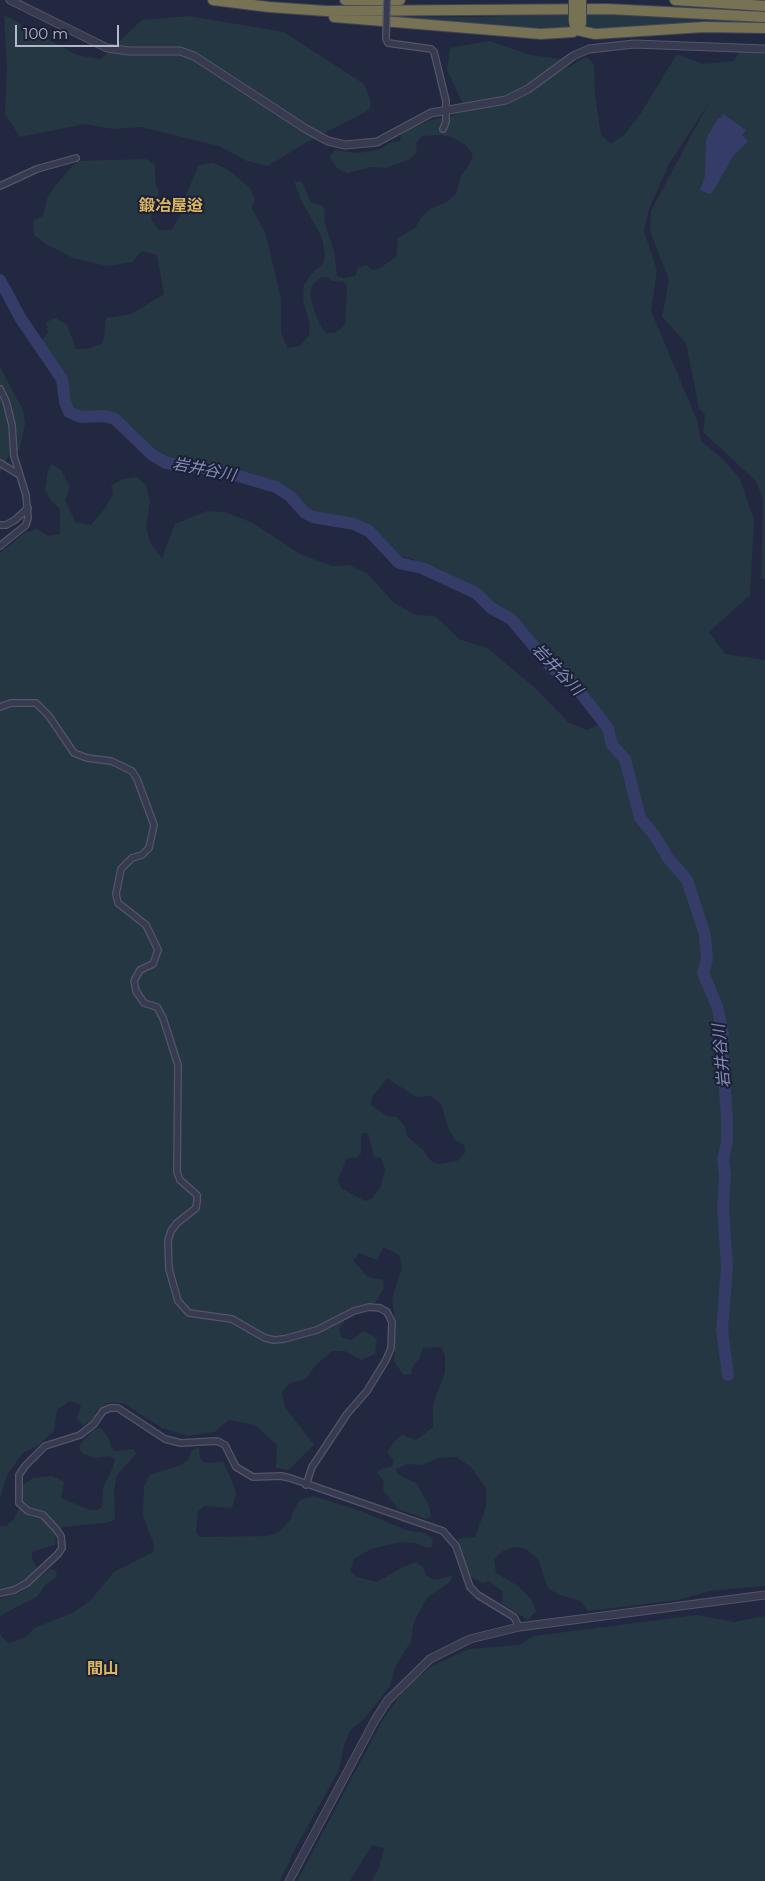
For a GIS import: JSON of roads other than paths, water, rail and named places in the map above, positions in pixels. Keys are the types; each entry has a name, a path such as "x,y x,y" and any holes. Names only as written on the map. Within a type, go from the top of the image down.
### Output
{"highway":[{"path":"213,0 281,8 374,11 616,9 765,17"},
{"path":"346,0 400,0"},
{"path":"574,0 577,26"},
{"path":"577,26 581,0"},
{"path":"675,0 765,6"},
{"path":"281,8 307,14 512,33 563,34 577,26"},
{"path":"577,26 595,34 704,27 765,28"}],"street":[{"path":"10,0 107,48 129,51 180,51 194,56 328,141 346,145 377,142 431,113 506,100 528,88 573,56 589,49 606,46 699,45 765,49"},
{"path":"387,0 386,39 388,43 431,48 441,76 446,110 446,122 443,129"},
{"path":"0,186 37,170 76,158"},
{"path":"0,389 6,401 12,425 18,474 26,495 28,508 26,525 0,546"},
{"path":"0,463 18,474"},
{"path":"0,525 6,525 15,520 28,508"},
{"path":"0,707 11,703 36,703 49,716 74,753 87,758 111,761 132,771 138,779 154,825 149,848 142,855 124,863 116,894 118,903 146,925 158,950 153,964 140,970 134,981 136,991 144,1002 156,1007 163,1018 178,1065 177,1172 180,1180 197,1195 196,1208 174,1227 168,1241 169,1269 178,1301 189,1313 232,1319 265,1338 274,1340 317,1330 354,1311 368,1307 380,1308 387,1312 392,1322 391,1348 386,1360 367,1391 347,1414 312,1467 306,1485"},
{"path":"0,1593 14,1590 26,1583 48,1564 62,1548 61,1536 43,1515 28,1511 18,1503 19,1475 25,1466 45,1446 65,1438 80,1435 94,1424 103,1411 110,1408 118,1408 165,1439 186,1444 217,1441 225,1445 236,1467 253,1477 281,1476 398,1514 443,1532 456,1546 470,1587 478,1595 514,1617 519,1627"},
{"path":"289,1881 337,1788 388,1700 430,1659 448,1649 491,1633 519,1627 765,1595"}],"water":[{"path":"723,114 746,130 742,135 748,141 734,155 712,193 708,194 700,190 705,176 706,139 718,118 721,118"}],"waterway":[{"name":"岩井谷川","path":"0,280 21,319 62,379 65,402 69,412 81,417 105,416 115,419 151,454 166,463 218,470 276,487 290,496 305,513 313,517 354,524 369,531 399,563 422,568 476,593 491,608 511,619 552,668 572,682 608,728 612,745 625,759 640,818 655,836 668,858 687,880 705,935 707,960 703,973 717,1006 723,1034 722,1048 727,1119 727,1142 723,1159 725,1176 723,1208 727,1267 722,1330 728,1375"}],"district":[{"name":"鍛冶屋逧","path":"171,206"},
{"name":"間山","path":"103,1669"}]}
